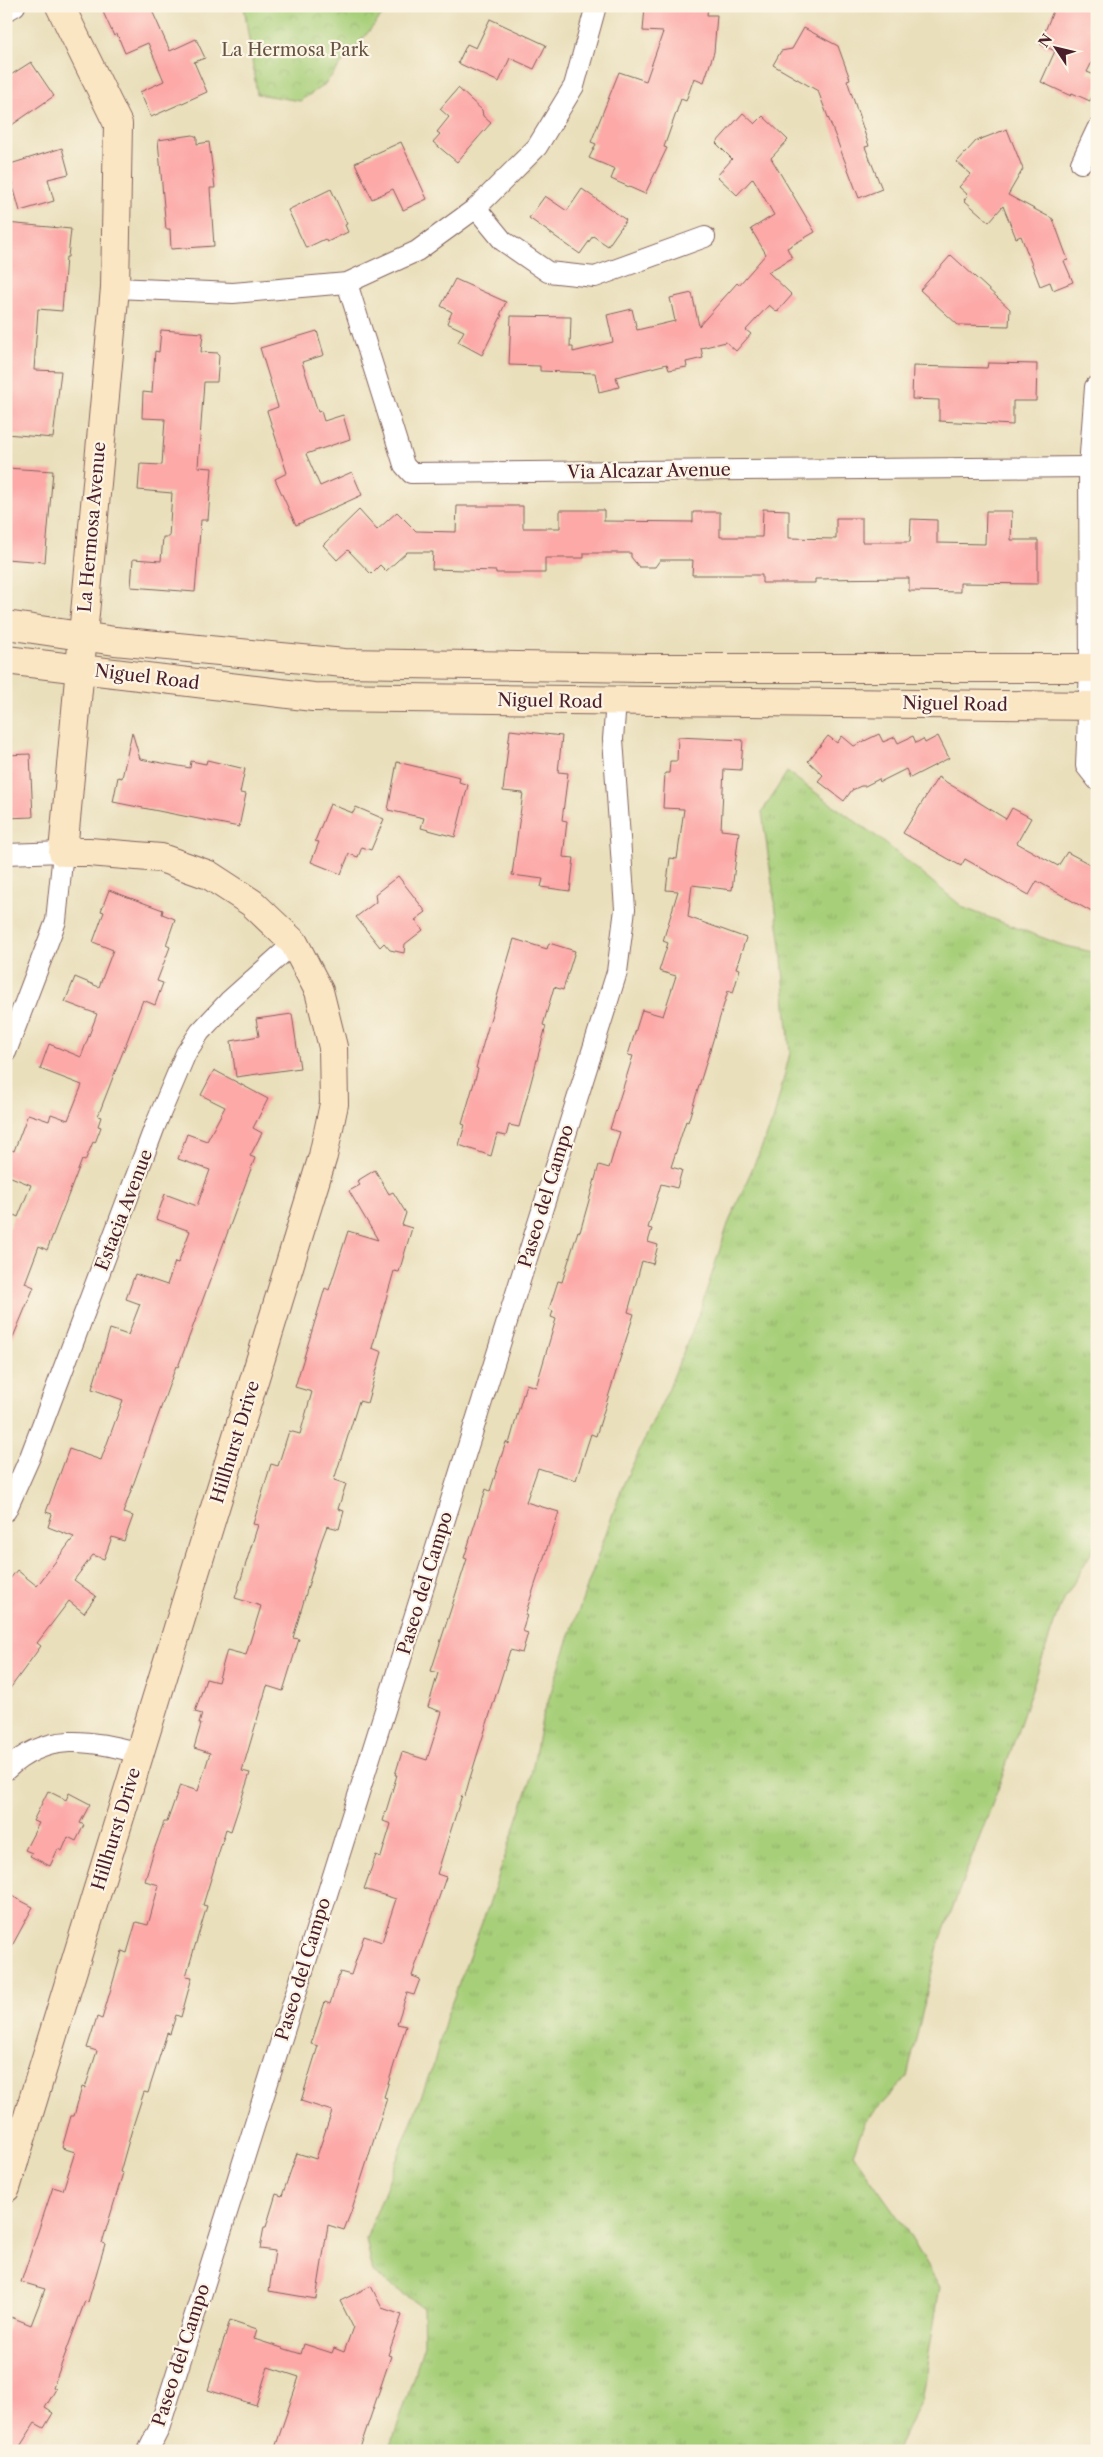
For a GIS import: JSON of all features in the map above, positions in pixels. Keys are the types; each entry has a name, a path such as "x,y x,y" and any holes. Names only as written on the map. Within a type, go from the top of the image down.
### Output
{"main road":[{"name":"La Hermosa Avenue","path":"60,6 118,124 115,288 63,852"},
{"name":"Niguel Road","path":"6,625 82,637 344,663 482,666 1094,668"},
{"name":"Niguel Road","path":"6,660 313,697 616,702 1093,706"},
{"path":"482,666 489,676 500,681 583,684 598,689 616,702 623,689 634,684 743,683 758,677 768,667"},
{"name":"Hillhurst Drive","path":"6,2188 323,1156 334,1104 333,1047 319,991 294,943 252,903 209,875 161,858 89,852 63,852"}],"street":[{"path":"6,11 15,6"},
{"path":"115,288 233,293 347,283 417,251 476,208 537,147 574,86 596,6"},
{"path":"1081,163 1097,129"},
{"path":"476,208 503,240 548,272 595,276 705,238"},
{"name":"Via Alcazar Avenue","path":"347,283 404,465 412,473 1089,467"},
{"path":"1095,387 1089,467 1094,668 1093,706 1086,766 1096,780"},
{"name":"Paseo del Campo","path":"148,2451 159,2428 617,972 625,909 613,739 616,702"},
{"path":"6,854 63,852"},
{"name":"La Hermosa Avenue","path":"6,1052 56,921 63,852"},
{"name":"Estacia Avenue","path":"6,1511 33,1448 155,1126 186,1053 200,1032 229,1000 294,943"},
{"path":"6,1770 20,1758 41,1747 62,1742 83,1741 105,1744 139,1753"}],"green space":[{"name":"La Hermosa Park","path":"244,6 390,6 324,85 300,101 257,94"},
{"path":"787,772 880,839 964,908 1062,945 1097,953 1097,1543 1060,1606 998,1789 938,1946 907,2077 865,2122 853,2154 904,2226 940,2287 921,2401 896,2451 389,2451 424,2345 423,2308 373,2272 366,2239 433,2066 447,2015 489,1904 529,1785 542,1719 623,1485 668,1390 700,1311 728,1224 773,1121 790,1053 781,946 762,812"}],"building":[{"path":"115,6 150,6 170,51 196,39 205,58 194,62 207,92 151,117 140,92 164,81 148,43 125,53 117,34 114,36 103,12"},
{"path":"645,6 708,6 707,15 717,15 714,52 704,82 694,78 686,101 681,99 664,147 667,148 645,194 611,179 615,169 589,158 596,144 591,142 619,72 646,81 663,32 643,31"},
{"path":"1055,6 1097,6 1097,52 1087,72 1097,76 1097,86 1090,101 1072,93 1071,96 1041,82 1055,51 1040,44"},
{"path":"490,19 546,45 534,69 510,58 499,82 458,63 467,44 476,48"},
{"path":"804,28 838,46 850,79 847,80 869,146 865,147 882,189 859,198 818,91 773,65 781,51 792,49"},
{"path":"31,62 54,96 6,129 6,78"},
{"path":"458,88 482,110 483,116 491,123 457,162 433,142 440,134 437,132 449,117 440,109"},
{"path":"743,113 755,124 763,116 788,140 771,158 815,232 787,248 792,258 768,272 792,295 777,312 769,305 746,330 751,334 736,351 726,342 701,348 703,358 686,362 687,367 669,370 667,364 616,377 619,387 599,392 595,373 540,371 540,366 509,365 511,316 571,317 570,347 573,347 573,352 613,342 607,315 632,309 637,330 675,321 670,298 692,293 699,326 737,283 739,285 766,254 751,229 774,215 753,178 737,195 717,176 732,159 716,143"},
{"path":"1007,129 1023,169 1008,195 1053,219 1068,260 1064,261 1073,282 1053,290 1050,282 1040,286 1021,236 1016,238 1003,206 989,222 964,200 968,195 959,187 971,174 957,162 976,141"},
{"path":"193,135 197,137 197,144 209,142 215,188 210,188 214,246 171,249 170,229 166,229 158,140"},
{"path":"401,142 427,199 403,210 393,189 372,199 355,163"},
{"path":"62,148 69,174 48,179 54,201 20,211 7,165"},
{"path":"331,189 347,224 345,225 348,232 327,242 325,239 306,248 288,210"},
{"path":"582,189 626,220 608,246 593,236 580,254 529,218 545,196 567,211"},
{"path":"6,223 71,229 68,257 66,257 62,311 38,309 34,370 61,371 53,438 6,434"},
{"path":"951,255 1010,309 1009,326 958,325 920,290"},
{"path":"455,279 506,302 500,315 502,315 482,355 458,342 464,331 447,323 452,312 441,306"},
{"path":"161,330 203,333 201,352 218,353 219,356 217,382 204,382 198,467 212,468 208,520 201,520 195,592 131,587 133,559 161,561 163,537 169,537 172,493 138,490 140,464 162,465 165,419 142,418 143,392 152,393 155,351 159,352"},
{"path":"317,331 324,355 302,362 318,412 321,411 324,421 343,415 350,439 306,454 320,486 352,472 362,495 296,525 275,479 287,473 267,411 278,407 260,348"},
{"path":"988,363 1037,364 1036,401 1013,401 1013,425 939,421 939,400 912,399 913,366 987,368"},
{"path":"6,468 53,471 45,562 6,559"},
{"path":"457,506 523,506 523,528 560,528 560,510 604,510 604,521 693,522 693,512 720,512 720,537 762,537 763,509 789,510 789,538 836,539 836,518 862,518 862,542 910,542 911,519 937,520 937,543 985,544 986,511 1012,511 1011,540 1038,540 1038,584 960,583 960,592 909,591 909,578 815,579 815,583 762,583 762,575 692,575 693,560 660,560 655,567 639,567 631,557 631,553 584,553 584,558 545,558 545,573 496,573 496,571 432,569 433,552 407,552 386,571 380,565 371,574 348,550 337,560 323,545 359,510 377,530 397,512 416,531 456,532"},
{"path":"510,730 562,736 558,772 568,773 562,820 567,821 563,857 574,858 570,891 541,887 543,879 512,875 523,793 503,791"},
{"path":"132,732 140,759 190,768 191,761 206,764 207,760 245,769 240,793 246,794 239,827 113,802 118,777 122,778"},
{"path":"879,734 883,742 895,737 898,743 913,736 916,743 923,739 925,743 938,736 949,758 910,778 906,769 880,782 879,779 861,786 852,790 844,801 818,781 823,775 808,761 828,736 837,743 842,736 854,746"},
{"path":"678,737 743,740 741,770 724,769 721,830 739,832 732,890 692,885 688,917 746,938 736,968 740,969 733,993 728,991 688,1122 686,1121 671,1167 682,1170 677,1188 661,1184 648,1228 652,1229 648,1242 658,1245 653,1264 642,1261 628,1312 634,1314 596,1436 591,1434 576,1480 538,1468 526,1502 559,1512 525,1615 527,1615 522,1631 528,1633 522,1653 510,1650 465,1796 462,1795 437,1874 446,1877 412,1976 420,1979 414,1995 407,1993 397,2024 406,2026 384,2097 387,2098 351,2212 344,2230 328,2225 316,2299 269,2291 275,2251 260,2249 264,2227 266,2227 276,2194 282,2196 297,2153 316,2159 332,2111 301,2101 318,2046 311,2044 325,2002 330,2004 340,1972 351,1975 364,1936 382,1942 396,1899 364,1889 376,1855 381,1857 391,1824 383,1821 402,1752 427,1760 442,1712 428,1707 438,1673 431,1671 467,1559 464,1558 486,1489 490,1491 506,1442 509,1444 526,1384 536,1387 556,1319 551,1317 553,1311 549,1309 558,1281 562,1282 578,1231 580,1232 599,1165 609,1168 620,1132 610,1129 633,1056 628,1055 642,1010 663,1016 676,976 659,971 668,943 663,941 678,891 666,890 670,858 677,859 684,809 663,808 665,773 669,773 670,761 677,761"},
{"path":"30,754 33,817 6,818 6,755"},
{"path":"397,762 460,777 459,782 468,785 455,837 421,828 424,818 388,810"},
{"path":"938,777 1006,819 1012,808 1031,818 1017,843 1058,866 1067,852 1097,868 1097,915 1037,881 1029,895 965,859 961,866 903,833"},
{"path":"330,804 353,813 356,807 384,819 371,850 362,847 358,857 349,854 341,874 311,862 319,842 315,841"},
{"path":"398,876 426,912 415,920 423,930 405,944 404,953 390,950 384,943 380,947 356,917 376,902 375,894"},
{"path":"109,890 163,910 162,914 175,919 166,945 170,947 157,981 163,983 155,1005 143,1000 98,1116 101,1117 98,1126 101,1127 95,1143 93,1142 85,1161 82,1160 47,1250 39,1246 25,1283 34,1287 6,1354 6,1235 14,1215 18,1217 31,1185 6,1175 6,1148 14,1151 28,1114 49,1121 51,1114 68,1120 82,1085 40,1069 49,1044 81,1057 97,1014 65,1002 75,977 99,987 113,950 93,942 104,912 101,911"},
{"path":"514,939 547,949 549,943 575,951 563,990 554,987 543,1025 546,1026 519,1127 509,1125 506,1136 497,1134 491,1156 459,1145 465,1125 462,1124 478,1069 476,1068"},
{"path":"292,1014 300,1068 236,1077 231,1041 259,1036 256,1019"},
{"path":"214,1070 268,1099 253,1128 262,1133 250,1156 255,1158 178,1367 176,1366 123,1513 133,1516 124,1541 112,1537 104,1559 93,1555 74,1580 96,1596 84,1613 69,1601 37,1643 41,1646 6,1694 6,1584 17,1570 37,1586 74,1537 48,1527 52,1514 46,1512 69,1449 101,1460 123,1400 92,1389 110,1329 128,1335 140,1304 126,1299 135,1274 167,1285 175,1262 178,1263 190,1231 156,1219 165,1194 197,1206 210,1170 178,1159 187,1134 207,1141 225,1107 201,1095"},
{"path":"375,1170 389,1194 393,1192 406,1213 402,1225 412,1228 399,1272 394,1271 372,1348 382,1352 367,1403 359,1401 334,1480 346,1484 338,1509 344,1511 339,1529 327,1526 321,1542 293,1638 299,1639 283,1691 267,1686 242,1771 250,1773 231,1831 226,1829 203,1905 207,1906 186,1976 192,1977 181,2017 176,2015 170,2034 167,2033 148,2093 144,2092 133,2126 120,2172 123,2173 102,2243 105,2244 88,2302 85,2301 53,2387 56,2389 45,2408 53,2413 44,2428 35,2423 17,2451 6,2451 6,2331 11,2317 31,2325 45,2289 21,2282 53,2187 63,2190 75,2152 62,2148 71,2116 74,2116 82,2087 85,2088 97,2051 87,2048 97,2017 102,2019 122,1951 127,1953 136,1922 148,1925 159,1885 145,1881 164,1822 167,1822 180,1785 198,1791 210,1753 194,1748 202,1714 195,1712 206,1679 218,1682 227,1650 246,1655 261,1606 235,1598 258,1525 253,1524 271,1464 278,1466 289,1431 300,1434 312,1392 295,1387 325,1288 329,1290 348,1231 378,1240 349,1191 360,1185 357,1181"},
{"path":"48,1791 66,1800 69,1793 90,1804 80,1823 84,1825 76,1841 68,1837 62,1851 58,1849 50,1866 30,1856 32,1853 25,1850 39,1823 33,1821"},
{"path":"6,1893 33,1907 6,1957"},
{"path":"371,2286 382,2308 402,2315 388,2355 391,2356 359,2451 274,2451 299,2377 268,2367 256,2405 208,2390 230,2320 257,2329 254,2339 301,2354 304,2344 332,2353 334,2348 344,2352 353,2327 340,2301"}]}
